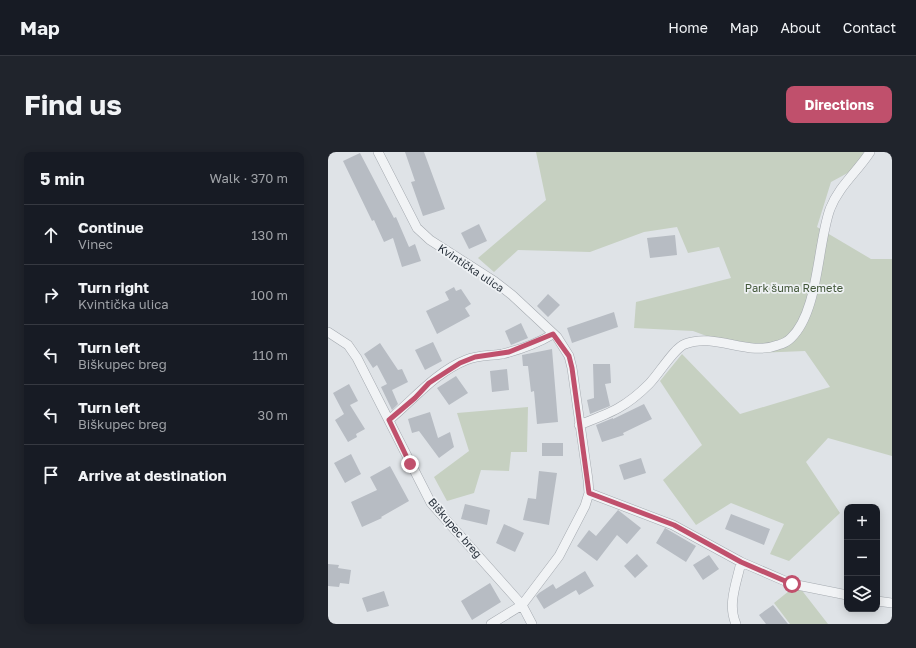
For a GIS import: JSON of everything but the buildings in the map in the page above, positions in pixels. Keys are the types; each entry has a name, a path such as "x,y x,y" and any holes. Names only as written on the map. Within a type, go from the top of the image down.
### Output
{"street":[{"name":"Kvintička ulica","path":"378,152 417,228 430,240 451,255 494,281 553,334 569,356 572,368 589,493 585,506 559,556 522,605 491,624"},
{"path":"579,425 623,407 651,383 666,366 675,351 684,344 696,341 708,341 767,348 777,346 791,339 800,328 808,310 818,269 821,242 836,195 846,181 861,167 870,152"},
{"name":"Biškupec breg","path":"328,332 348,345 357,358 431,503 522,605 532,624"},
{"path":"389,420 415,398 429,383 460,363 475,357 509,352 553,334"},
{"path":"589,493 674,525 741,562 792,584 844,594"},
{"path":"736,624 732,610 732,601 741,562"},
{"path":"880,601 892,603"}],"green space":[{"name":"Park šuma Remete","path":"536,152 864,152 855,169 831,182 817,227 871,259 892,259 892,456 828,438 806,462 840,513 789,561 770,554 784,524 731,503 696,525 663,480 702,445 660,381 682,354 740,414 830,387 805,351 753,353 693,331 634,328 636,302 731,278 719,247 688,253 677,227 644,232 590,252 518,250 494,272 478,258 546,200"},
{"path":"528,407 527,452 511,452 509,471 481,470 474,493 447,501 434,477 469,451 457,413"},
{"path":"794,587 800,588 828,624 790,624 774,603"}],"route":[{"path":"410,464 389,420 415,398 429,383 467,359 517,350 553,334 557,337 569,356 572,368 589,493 674,525 741,562 792,584"}]}
